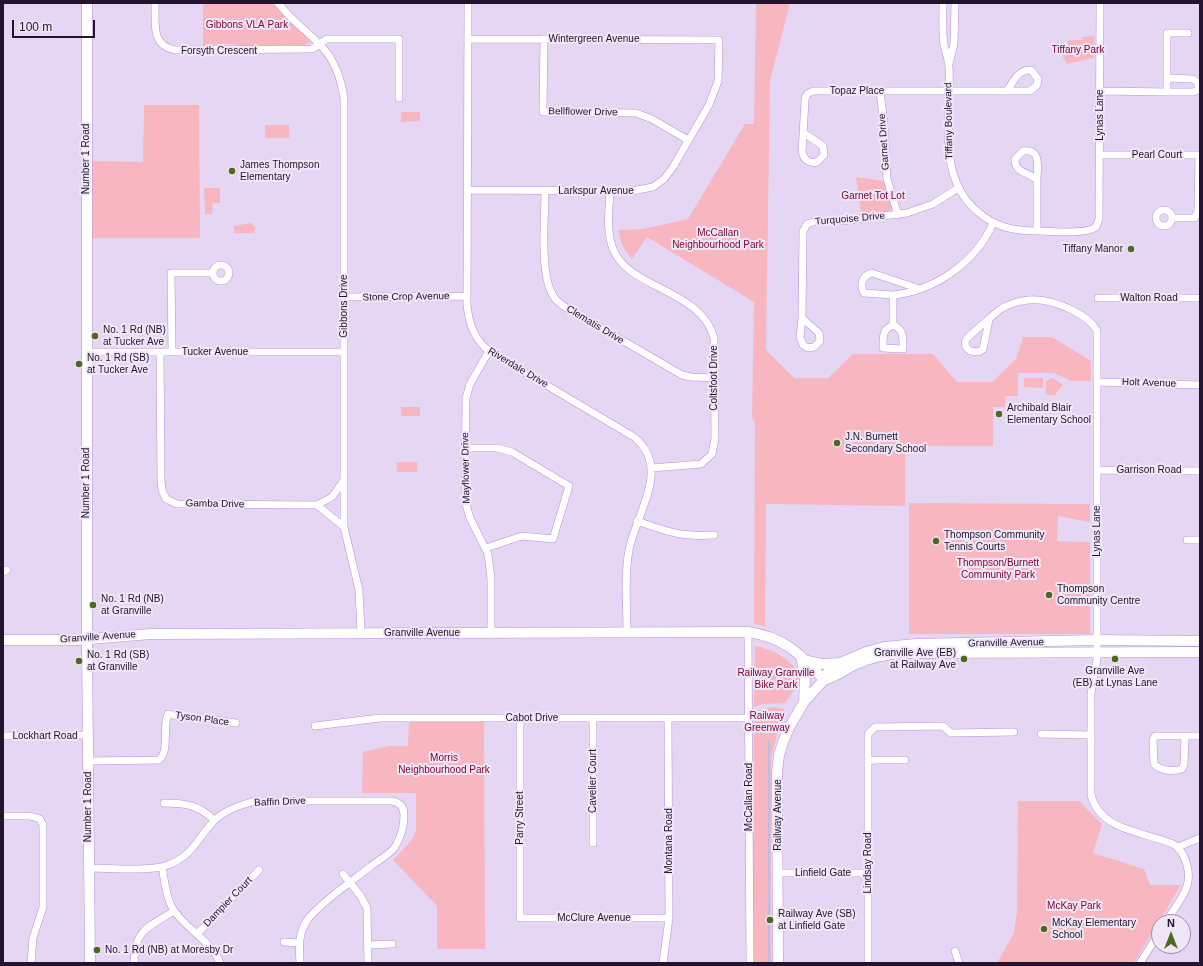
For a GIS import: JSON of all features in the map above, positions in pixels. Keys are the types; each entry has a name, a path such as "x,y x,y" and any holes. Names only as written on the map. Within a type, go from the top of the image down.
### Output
{"main road":[{"name":"Number 1 Road","path":"87,3 87,735 90,963"},
{"name":"Granville Avenue","path":"3,640 87,639 151,634 748,632 780,640 803,658 824,680"},
{"name":"Granville Avenue","path":"824,680 828,672 842,662 866,652 905,645 1097,640 1200,642"},
{"name":"Granville Avenue","path":"824,680 832,678 855,665 885,655 906,653 1200,652"},
{"path":"804,702 805,676 803,658 822,664 842,662"},
{"name":"Railway Avenue","path":"778,963 777,772 779,756 790,726 804,702 824,680"}],"street":[{"name":"Forsyth Crescent","path":"155,3 157,38 160,44 166,49 239,51 312,49 320,43"},
{"name":"Gibbons Drive","path":"278,3 329,53 336,68 344,98 344,527 359,590 361,633"},
{"name":"Riverdale Drive","path":"468,3 467,313 471,327 478,340 489,351 634,437 648,455 652,468"},
{"name":"Tiffany Boulevard","path":"943,3 944,44 949,66"},
{"name":"Tiffany Boulevard","path":"955,3 954,44 949,66 948,91 950,162 958,188 969,205 993,223 1014,230 1088,231 1096,227"},
{"name":"Lynas Lane","path":"1096,227 1099,219 1100,3"},
{"path":"1167,92 1167,33 1188,33"},
{"path":"320,43 326,39 398,39 399,98"},
{"name":"Wintergreen Avenue","path":"468,39 719,40"},
{"name":"Bellflower Drive","path":"544,39 543,112 636,113 652,119 688,140"},
{"name":"Larkspur Avenue","path":"468,190 639,190 658,183 673,167 709,105 716,90 719,68 719,40"},
{"path":"1100,91 1193,92 1198,90 1198,83 1193,79 1167,78"},
{"name":"Garnet Drive","path":"880,91 884,125 887,179 898,215"},
{"name":"Topaz Place","path":"804,133 805,98 810,92 1007,91"},
{"name":"Pearl Court","path":"1100,155 1199,155 1198,210 1195,218 1172,218"},
{"path":"1037,180 1037,231"},
{"name":"Turquoise Drive","path":"802,318 803,231 807,224 816,221 898,215 916,211 933,204 958,188"},
{"name":"Clematis Drive","path":"545,191 545,271 548,285 557,301 682,374 691,377 715,378"},
{"name":"Coltsfoot Drive","path":"610,191 609,234 616,256 630,270 690,305 705,318 714,338 714,438 713,448 709,458 697,465 652,468"},
{"path":"920,289 872,273 866,275 863,279 862,288 864,293 893,295 920,289 950,274 965,262 983,242 993,223"},
{"path":"172,352 172,273 213,273"},
{"path":"893,295 893,324"},
{"name":"Stone Crop Avenue","path":"345,298 467,296"},
{"name":"Walton Road","path":"1098,298 1200,298"},
{"name":"Lynas Lane","path":"989,320 1002,308 1010,304 1022,301 1042,300 1054,302 1067,307 1083,316 1095,327 1098,344 1097,652 1091,694 1091,795 1094,805 1110,822 1122,828 1166,841 1178,847"},
{"name":"Mayflower Drive","path":"489,351 467,392 465,405 465,501 470,518 486,548 491,579 491,634"},
{"name":"Tucker Avenue","path":"86,352 344,352"},
{"name":"Gamba Drive","path":"160,352 161,480 162,490 166,499 177,504 317,505"},
{"name":"Holt Avenue","path":"1098,382 1200,385"},
{"path":"465,448 497,448 512,452 569,486 553,539 522,536 486,548"},
{"path":"627,632 627,567 629,550 637,521 651,483 652,468"},
{"name":"Garrison Road","path":"1097,470 1200,471"},
{"path":"344,527 317,505 332,497 345,479"},
{"path":"637,521 675,534 692,536 714,535"},
{"path":"1187,540 1200,540"},
{"name":"McCallan Road","path":"748,632 750,963"},
{"name":"Tyson Place","path":"88,761 159,760 164,752 164,722 168,714 183,718 202,718 236,723"},
{"name":"Cabot Drive","path":"315,726 380,718 749,718"},
{"name":"Parry Street","path":"520,718 520,918"},
{"name":"Cavelier Court","path":"593,718 594,843"},
{"name":"Montana Road","path":"663,963 669,918 668,718"},
{"name":"Lindsay Road","path":"868,963 868,734 876,727 943,726 951,733 1014,732"},
{"path":"1041,734 1091,735"},
{"name":"Lockhart Road","path":"3,736 87,735"},
{"path":"1185,736 1184,764 1182,769 1168,770 1158,768 1154,764 1154,737 1185,736 1200,736"},
{"path":"868,762 874,760 905,760"},
{"name":"Baffin Drive","path":"88,868 162,867 178,860 189,852 214,820 245,804 265,800 391,801 399,803 403,808 404,816 403,827 398,841 388,853 350,882"},
{"path":"164,803 194,805 214,820"},
{"path":"3,816 35,816 40,819 43,825 43,907 33,938 31,963"},
{"path":"1171,914 1186,889 1188,880 1184,856 1178,847 1200,838"},
{"path":"162,867 166,890 174,911 216,955 220,963"},
{"name":"Dampier Court","path":"197,934 259,870"},
{"name":"Linfield Gate","path":"778,874 868,873"},
{"path":"344,874 360,895 367,908 368,963"},
{"path":"300,963 299,943 302,929 308,919 350,882"},
{"path":"134,963 136,940 149,927 174,911"},
{"name":"McClure Avenue","path":"520,918 669,918"},
{"path":"284,942 299,943"},
{"path":"368,945 392,944"},
{"path":"1140,963 1151,946"},
{"path":"955,951 960,963"}],"green space":[{"name":"Gibbons VLA Park","path":"203,3 272,3 309,38 310,42 303,46 279,45 271,48 265,45 245,48 225,44 203,47"},
{"name":"McCallan Neighbourhood Park","path":"756,3 790,3 770,81 766,350 794,378 828,378 853,354 933,354 957,382 992,382 1016,359 1023,337 1052,337 1091,361 1091,381 1072,381 1053,373 1018,373 1018,396 1005,396 1005,407 993,407 993,446 905,446 905,506 766,504 765,627 754,623 755,422 752,418 754,302 647,237 632,259 622,246 619,230 643,229 688,219 745,124 754,124"},
{"name":"Tiffany Park","path":"1094,36 1094,58 1067,64 1062,55 1055,48 1068,48 1068,40 1082,40 1082,37"},
{"path":"144,105 199,105 200,238 92,238 91,161 143,162"},
{"path":"401,112 420,112 420,121 401,122"},
{"path":"265,125 289,125 289,138 265,138"},
{"name":"Garnet Tot Lot","path":"856,177 884,181 892,205 891,211 888,213 861,213"},
{"path":"204,188 220,188 220,203 213,203 212,214 205,214"},
{"path":"250,223 256,228 254,233 234,233 234,226"},
{"path":"1024,378 1043,378 1043,388 1024,387"},
{"path":"1053,378 1063,385 1055,395 1046,395 1046,381"},
{"path":"401,407 420,407 420,416 401,416"},
{"path":"396,462 417,462 417,472 397,472"},
{"name":"Thompson/Burnett Community Park","path":"909,503 1090,504 1090,522 1058,516 1057,541 1090,542 1090,634 909,634"},
{"name":"Railway Granville Bike Park","path":"755,646 779,654 799,672 798,685 785,703 764,704 754,707"},
{"name":"Railway Greenway","path":"774,707 784,709 771,758 771,963 752,963 754,711"},
{"name":"Morris Neighbourhood Park","path":"409,720 484,721 485,949 437,949 437,906 393,860 411,841 416,831 416,793 362,793 363,752 389,746 408,746"},
{"name":"McKay Park","path":"1018,801 1079,801 1102,824 1093,853 1144,869 1150,885 1181,885 1164,914 1151,914 1151,935 1134,963 997,963 1014,933 1017,912"}],"waterway":[{"path":"769,740 769,963"}],"place":[{"name":"James Thompson Elementary","path":"232,171"},
{"name":"Tiffany Manor","path":"1131,249"},
{"name":"No. 1 Rd (NB) at Tucker Ave","path":"95,336"},
{"name":"No. 1 Rd (SB) at Tucker Ave","path":"79,364"},
{"name":"Archibald Blair Elementary School","path":"999,414"},
{"name":"J.N. Burnett Secondary School","path":"837,443"},
{"name":"Thompson Community Tennis Courts","path":"936,541"},
{"name":"Thompson Community Centre","path":"1049,595"},
{"name":"No. 1 Rd (NB) at Granville","path":"93,605"},
{"name":"Granville Ave (EB) at Railway Ave","path":"964,659"},
{"name":"Granville Ave (EB) at Lynas Lane","path":"1115,659"},
{"name":"No. 1 Rd (SB) at Granville","path":"79,661"},
{"name":"Railway Ave (SB) at Linfield Gate","path":"770,920"},
{"name":"McKay Elementary School","path":"1044,929"},
{"name":"No. 1 Rd (NB) at Moresby Dr","path":"97,950"}]}
